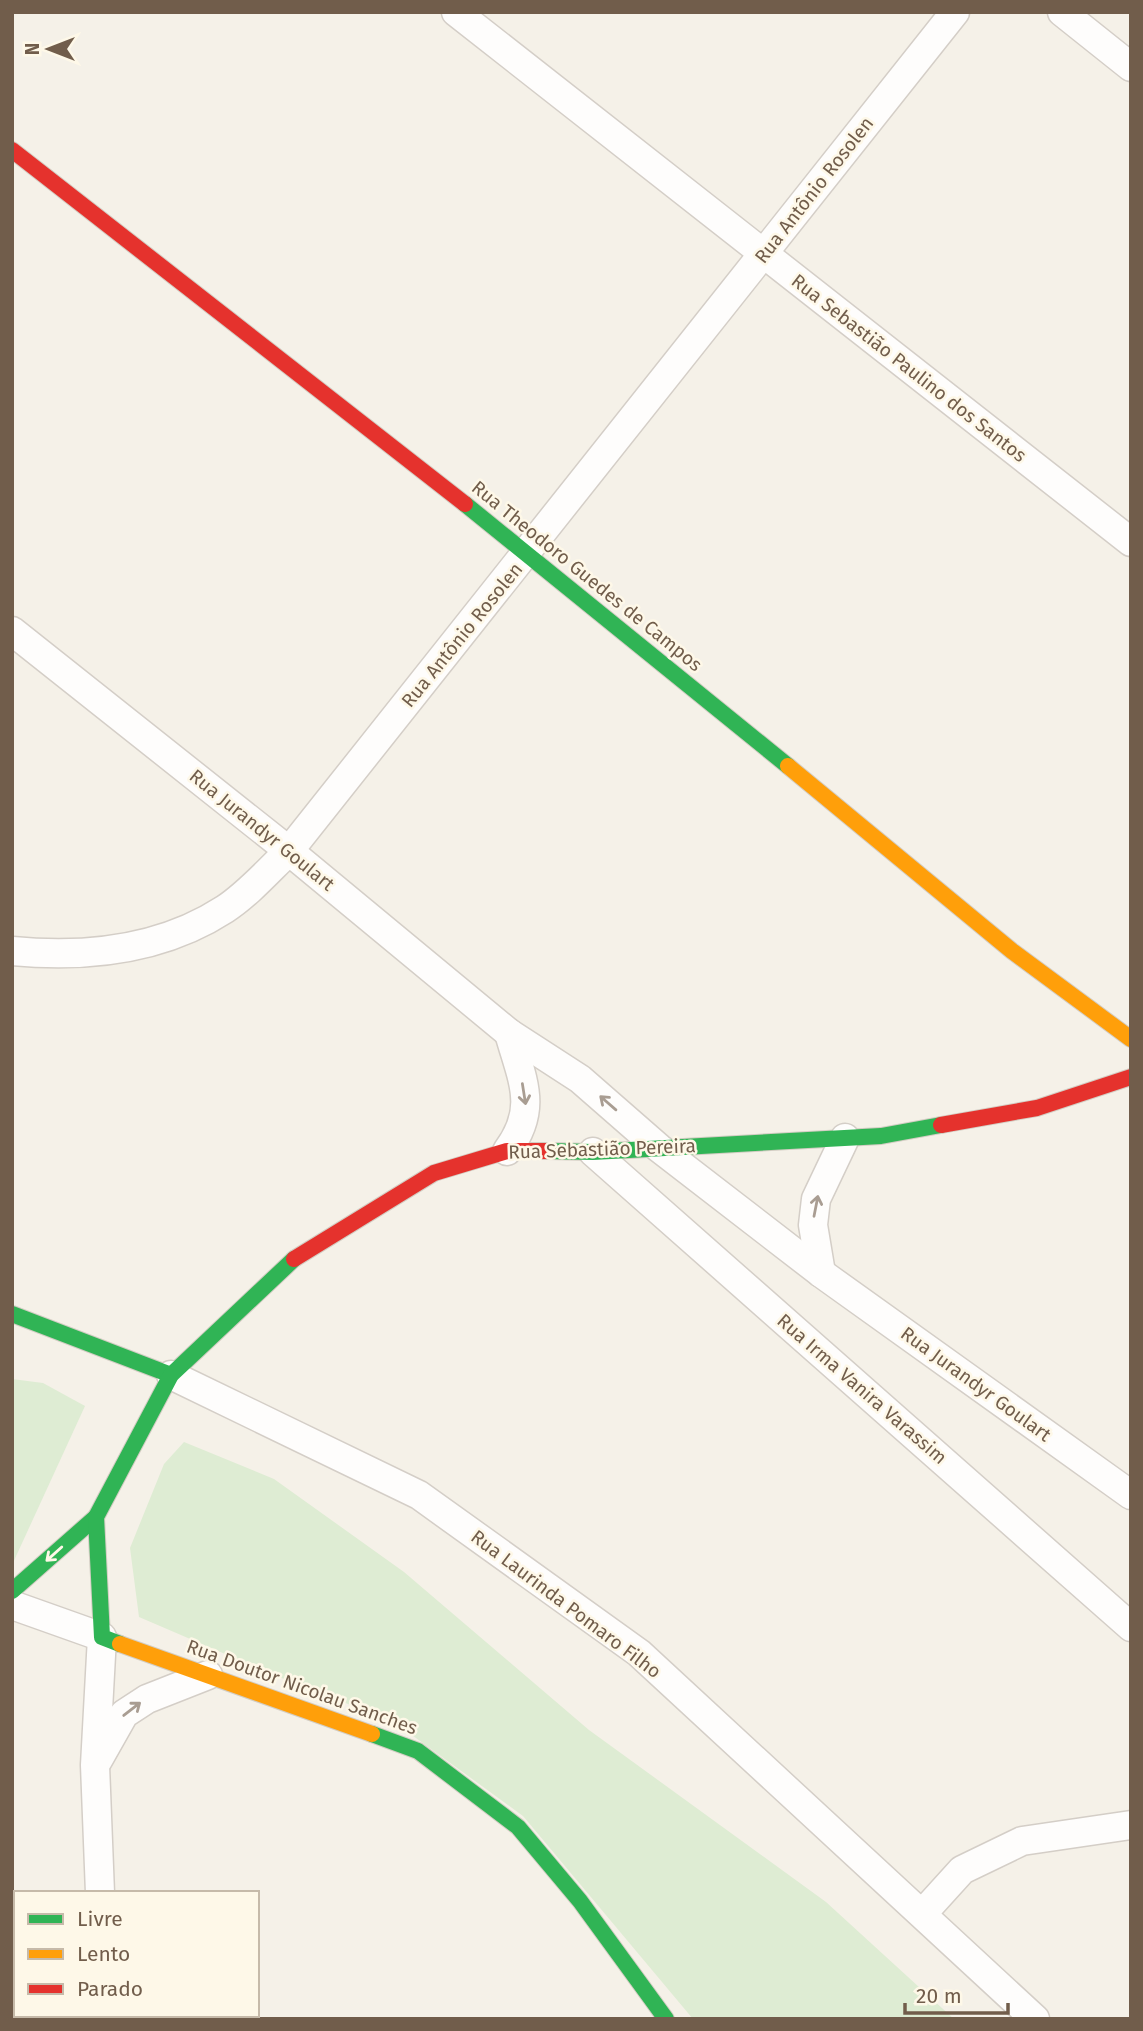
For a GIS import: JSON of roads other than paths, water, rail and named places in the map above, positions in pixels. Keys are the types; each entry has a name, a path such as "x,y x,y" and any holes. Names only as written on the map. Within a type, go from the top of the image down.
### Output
{"street":[{"name":"Rua Sebastião Paulino dos Santos","path":"456,12 1131,542"},
{"name":"Rua Antônio Rosolen","path":"12,951 50,955 111,951 170,936 226,908 289,851 955,12"},
{"path":"1062,12 1131,67"},
{"name":"Rua Theodoro Guedes de Campos","path":"12,150 528,553 1012,951 1131,1039"},
{"name":"Rua Jurandyr Goulart","path":"12,631 289,851 509,1033 580,1079 659,1148 821,1273 1131,1495"},
{"path":"507,1151 521,1132 526,1107 509,1033"},
{"name":"Rua Sebastião Pereira","path":"96,1517 171,1375 287,1263 434,1173 507,1151 593,1152 881,1136 1037,1108 1131,1077"},
{"path":"821,1273 813,1225 816,1199 845,1138"},
{"name":"Rua Irma Vanira Varassim","path":"593,1152 1131,1627"},
{"path":"12,1314 171,1375"},
{"name":"Rua Laurinda Pomaro Filho","path":"171,1375 419,1495 639,1653 1035,2019"},
{"path":"12,1591 96,1517"},
{"path":"96,1517 102,1637 95,1766 100,1891"},
{"path":"12,1605 102,1637"},
{"name":"Rua Doutor Nicolau Sanches","path":"102,1637 418,1751 518,1826 580,1901 666,2019"},
{"path":"95,1766 124,1714 147,1699 208,1675"},
{"path":"923,1913 961,1870 1022,1841 1131,1825"}]}
